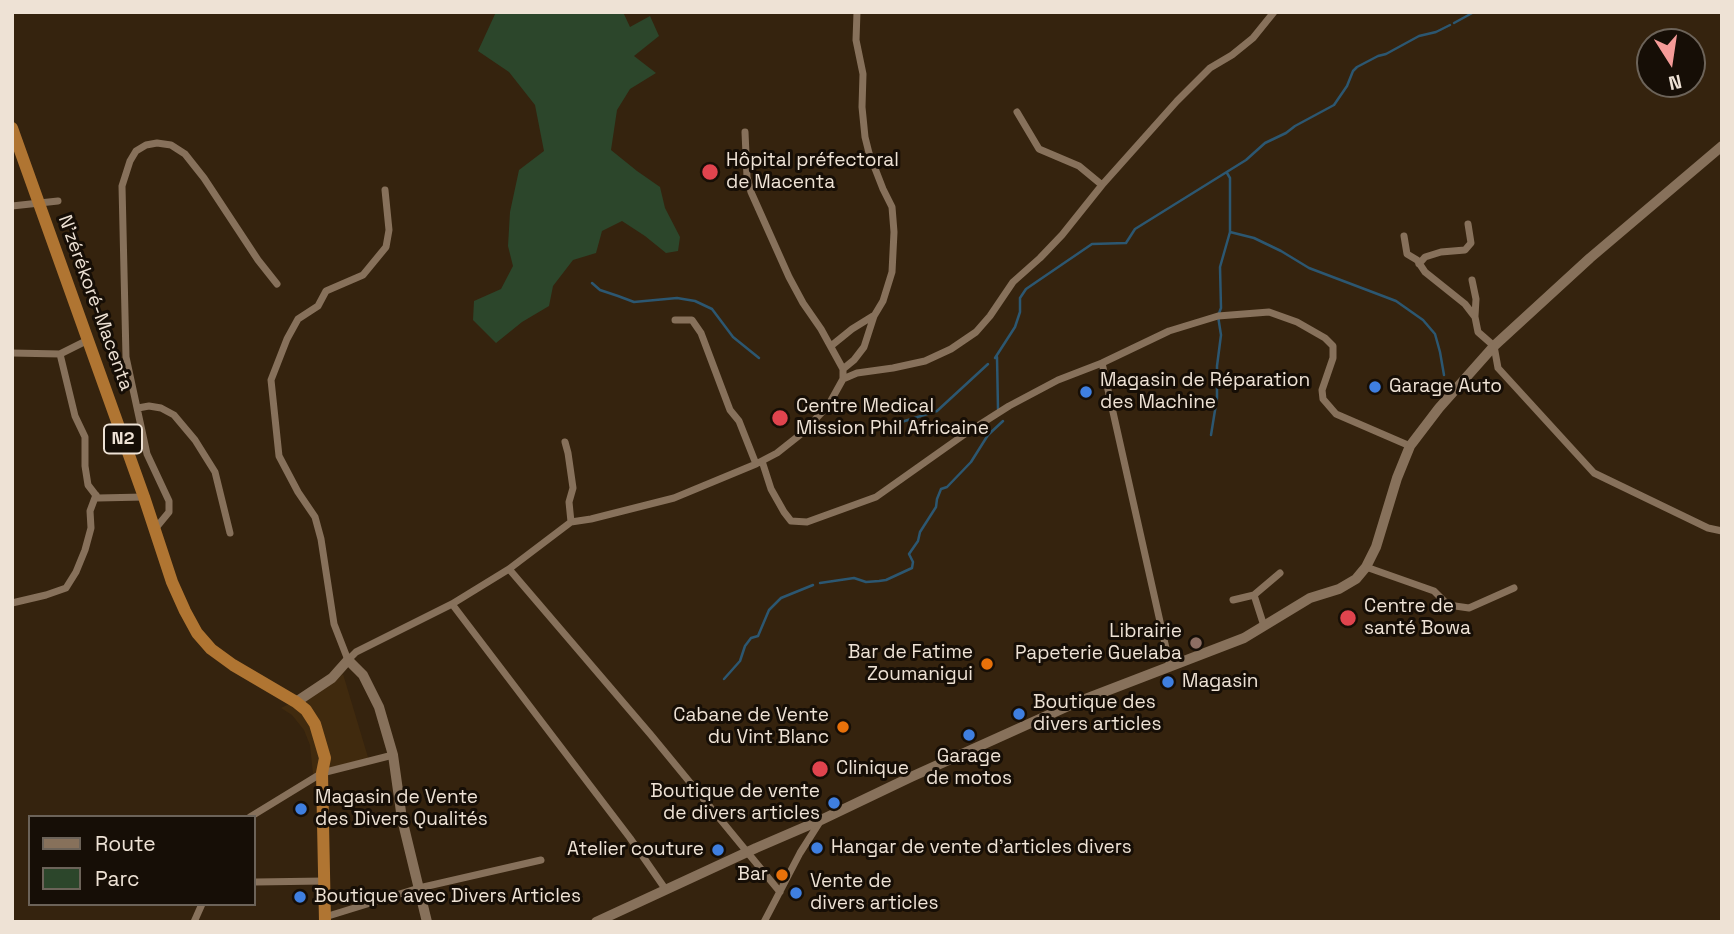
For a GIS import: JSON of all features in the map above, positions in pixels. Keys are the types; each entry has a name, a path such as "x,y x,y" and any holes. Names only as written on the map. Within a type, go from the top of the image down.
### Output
{"highway":[{"name":"N'zérékoré-Macenta","path":"12,128 172,582 185,611 197,633 211,649 296,702 306,710 315,724 325,758 322,773 325,919"}],"main road":[{"path":"596,922 1075,703 1244,638 1310,598 1339,589 1356,579 1366,567 1376,547 1396,478 1410,446 1439,408 1494,346 1590,258 1722,146"},
{"path":"296,702 332,678 348,660 363,675 379,707 393,755 402,819 426,922"}],"street":[{"path":"843,369 864,347 874,316 883,301 892,272 894,232 892,207 869,153 866,137 862,107 863,74 856,40 857,12"},
{"path":"843,379 857,373 925,360 951,349 976,332 1013,282 1062,235 1102,185 1177,101 1210,68 1253,38 1274,12"},
{"path":"1017,112 1039,149 1079,166 1102,185"},
{"path":"385,190 389,230 386,247 363,275 326,291 318,306 298,318 271,380 279,456 315,517 334,624 348,660 356,652 452,604 509,569 571,522 674,498 777,453 801,434 828,405 843,379 843,369 789,277 751,192 747,177 745,132"},
{"path":"154,530 169,512 169,501 147,454 126,357 122,186 130,161 136,152 146,145 157,143 171,145 185,154 204,177 258,260 277,284"},
{"path":"12,206 58,201"},
{"path":"1419,264 1425,257 1441,252 1465,250 1471,243 1468,224"},
{"path":"1404,236 1406,254 1417,260 1425,272 1465,304 1475,317"},
{"path":"1472,280 1478,332 1494,346 1499,368 1594,473 1708,528 1722,531"},
{"path":"675,320 692,320 701,333 730,410 739,422 771,489 791,522 807,522 876,497 965,434 1058,380 1102,363 1168,331 1218,316 1269,312 1297,322 1325,338 1332,346 1333,358 1322,390 1323,399 1336,414 1410,446"},
{"path":"831,346 874,316"},
{"path":"12,353 60,354 88,340"},
{"path":"60,354 75,416 85,437 88,485 98,498 144,497"},
{"path":"1102,363 1170,666"},
{"path":"138,408 161,408 174,415 195,440 215,472 230,533"},
{"path":"565,442 573,488 569,502 571,522"},
{"path":"13,601 66,588 85,550 91,528 90,511 96,495"},
{"path":"1366,567 1434,592 1448,605 1469,608 1514,588"},
{"path":"509,569 780,892"},
{"path":"1233,600 1254,595 1280,573"},
{"path":"1254,595 1264,626"},
{"path":"452,604 630,838 666,890"},
{"path":"253,815 322,773 393,755"},
{"path":"764,922 800,853 821,821"},
{"path":"325,919 419,888 541,860"},
{"path":"256,882 324,881"},
{"path":"194,922 201,906"}],"shaded area":[{"path":"343,674 370,764 313,774 310,745 304,730 292,715 281,708 334,682"}],"green space":[{"path":"496,12 623,12 630,27 650,16 659,36 634,56 656,73 630,89 617,110 611,150 660,187 665,208 680,237 678,251 666,253 622,221 602,231 596,253 573,260 553,286 549,306 522,322 496,343 473,320 474,301 501,289 513,266 508,246 510,212 519,170 544,151 535,105 509,72 478,51"}],"waterway":[{"path":"1454,23 1474,12"},
{"path":"995,358 1015,327 1020,312 1020,298 1026,289 1092,244 1126,243 1135,229 1246,160 1265,143 1334,105 1357,67 1419,36 1450,25"},
{"path":"1211,435 1217,398 1221,335 1218,316 1221,308 1220,267 1230,232 1230,178 1227,173"},
{"path":"1230,232 1254,238 1309,268 1396,301 1423,320 1435,334 1444,375"},
{"path":"592,283 600,290 634,302 677,298 695,301 712,309 733,337 759,358"},
{"path":"997,357 998,409"},
{"path":"895,424 937,411 988,364"},
{"path":"820,583 854,578 866,582 886,580 912,568 913,562 909,554 936,507 941,489 947,487 971,462 988,435 1003,421"},
{"path":"724,679 740,661 751,638 758,636 769,610 781,598 813,585"}],"place":[{"name":"Hôpital préfectoral de Macenta","path":"710,172"},
{"name":"Garage Auto","path":"1375,387"},
{"name":"Magasin de Réparation des Machine","path":"1086,392"},
{"name":"Centre Medical Mission Phil Africaine","path":"780,418"},
{"name":"Centre de santé Bowa","path":"1348,618"},
{"name":"Librairie Papeterie Guelaba","path":"1196,643"},
{"name":"Bar de Fatime Zoumanigui","path":"987,664"},
{"name":"Magasin","path":"1168,682"},
{"name":"Boutique des divers articles","path":"1019,714"},
{"name":"Cabane de Vente du Vint Blanc","path":"843,727"},
{"name":"Garage de motos","path":"969,735"},
{"name":"Clinique","path":"820,769"},
{"name":"Boutique de vente de divers articles","path":"834,803"},
{"name":"Magasin de Vente des Divers Qualités","path":"301,809"},
{"name":"Hangar de vente d'articles divers","path":"817,848"},
{"name":"Atelier couture","path":"718,850"},
{"name":"Bar","path":"782,875"},
{"name":"Vente de divers articles","path":"796,893"},
{"name":"Boutique avec Divers Articles","path":"300,897"}]}
